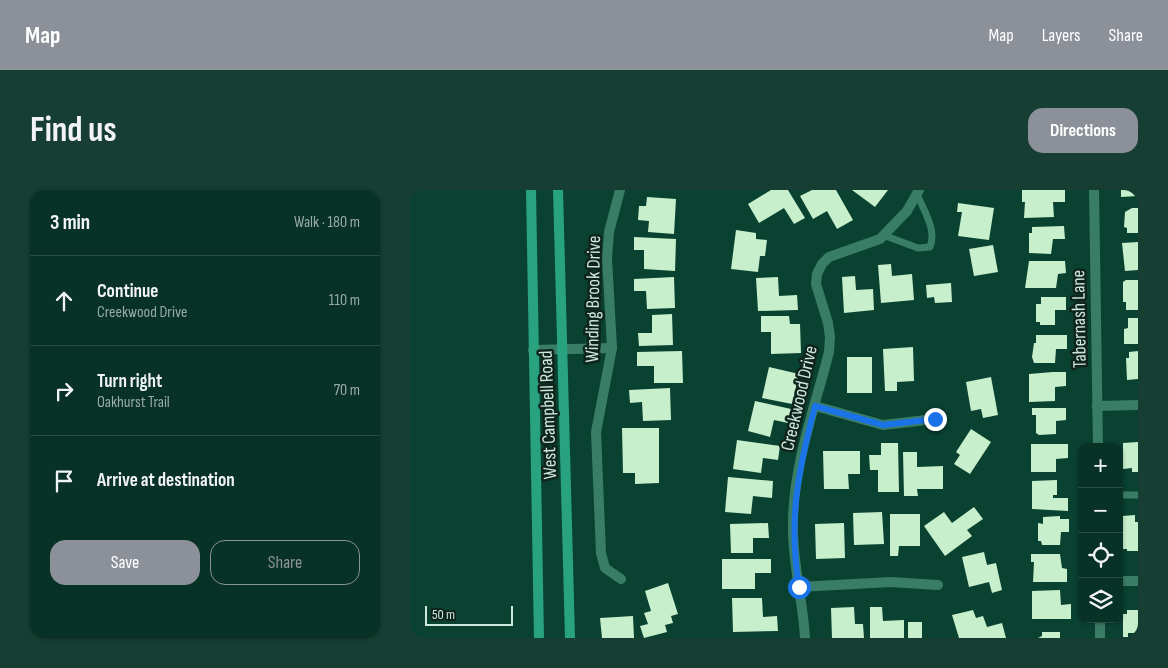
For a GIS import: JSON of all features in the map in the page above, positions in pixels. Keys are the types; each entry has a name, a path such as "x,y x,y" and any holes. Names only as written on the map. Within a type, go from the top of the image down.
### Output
{"main road":[{"name":"West Campbell Road","path":"532,190 532,350 539,638"},
{"name":"West Campbell Road","path":"558,190 570,638"}],"street":[{"name":"Winding Brook Drive","path":"620,190 609,232 607,258 612,348 597,418 596,451 601,553 605,568 621,579"},
{"name":"Tabernash Lane","path":"1094,190 1098,443"},
{"name":"Creekwood Drive","path":"805,638 793,553 793,522 796,488 829,352 830,336 816,284 817,274 829,257 866,245 883,236 907,211 918,192"},
{"path":"532,350 612,348"},
{"path":"1097,406 1138,405"},
{"path":"815,406 883,425 935,419"},
{"path":"1123,581 1138,581"},
{"path":"799,587 891,582 938,585"},
{"path":"1100,623 1100,638"}],"lane":[{"path":"883,236 918,248 930,247 934,239 933,231 918,192"},
{"path":"1123,495 1138,495"}],"building":[{"path":"771,190 788,190 805,218 794,224 784,208 759,223 748,204"},
{"path":"812,190 836,190 853,220 837,229 827,211 813,219 800,196"},
{"path":"852,190 888,190 875,207"},
{"path":"1022,190 1065,190 1065,202 1053,202 1054,217 1024,218 1025,202 1022,202"},
{"path":"1121,190 1138,190 1138,196 1121,197"},
{"path":"647,197 676,199 674,234 648,232 649,221 638,220 639,206 646,206"},
{"path":"958,203 994,208 989,240 958,236 962,212 957,212"},
{"path":"1132,208 1138,208 1138,233 1127,233 1127,228 1124,227 1125,212"},
{"path":"1064,226 1065,239 1053,239 1051,254 1029,253 1029,233 1032,233 1032,227"},
{"path":"736,230 756,233 756,239 767,240 765,256 760,256 758,272 731,269"},
{"path":"634,237 676,239 675,271 644,269 644,250 634,250"},
{"path":"1138,242 1138,270 1125,271 1122,243"},
{"path":"993,245 998,272 974,276 969,249"},
{"path":"1029,261 1065,261 1066,273 1058,274 1056,288 1025,288"},
{"path":"891,264 892,276 912,274 914,300 881,303 878,265"},
{"path":"855,276 856,290 873,289 874,310 844,313 842,277"},
{"path":"674,277 675,308 647,309 646,291 634,291 634,279"},
{"path":"778,277 779,296 797,295 798,310 758,311 756,278"},
{"path":"1126,280 1138,280 1138,310 1126,310 1126,302 1123,302 1123,282"},
{"path":"951,283 952,302 935,303 934,297 927,298 926,285"},
{"path":"1041,297 1066,297 1066,310 1055,310 1055,325 1040,325 1040,322 1036,322 1036,304 1041,304"},
{"path":"672,314 673,345 639,346 638,333 652,333 652,315"},
{"path":"761,316 789,316 790,324 800,324 801,353 771,354 771,332 761,332"},
{"path":"1128,318 1138,318 1138,344 1124,344 1124,329 1128,328"},
{"path":"1036,335 1067,335 1067,349 1056,349 1055,363 1034,363 1032,357"},
{"path":"913,347 914,381 897,382 897,391 885,391 883,349"},
{"path":"682,351 683,383 654,383 654,366 637,366 637,352"},
{"path":"1138,351 1138,379 1127,380 1126,358 1129,358 1129,352"},
{"path":"847,357 872,357 872,393 847,393"},
{"path":"769,367 799,374 792,404 762,398"},
{"path":"1066,372 1066,386 1055,387 1055,401 1029,402 1029,374"},
{"path":"991,377 998,415 983,418 981,409 971,411 966,382"},
{"path":"670,388 671,420 643,421 642,402 630,403 629,390"},
{"path":"755,401 791,409 788,423 774,420 770,437 748,431"},
{"path":"1032,408 1066,408 1066,420 1056,421 1056,434 1039,435 1036,433 1036,415 1032,415"},
{"path":"622,428 659,428 659,483 635,484 635,473 623,473"},
{"path":"971,429 991,442 970,474 954,464 960,455 956,452"},
{"path":"737,440 780,446 778,460 763,458 761,473 733,469"},
{"path":"1138,442 1138,472 1132,472 1132,468 1123,469 1123,443"},
{"path":"881,443 898,443 899,492 878,492 878,470 870,470 869,455 881,455"},
{"path":"1031,444 1068,444 1068,458 1056,459 1056,472 1031,472"},
{"path":"823,451 860,451 860,474 848,474 849,489 824,489"},
{"path":"903,452 917,452 917,467 943,466 943,489 917,489 918,496 904,496"},
{"path":"728,477 773,481 772,498 753,496 751,514 725,512"},
{"path":"1057,480 1057,495 1053,495 1053,498 1068,498 1068,511 1032,509 1032,481"},
{"path":"974,507 983,519 967,530 972,536 945,556 924,526 944,512 952,523"},
{"path":"882,512 884,544 854,545 853,513"},
{"path":"890,514 920,514 920,546 899,546 898,556 890,556"},
{"path":"1135,515 1135,522 1138,522 1138,551 1123,549 1123,516"},
{"path":"1060,516 1060,519 1069,519 1069,532 1061,532 1060,545 1042,545 1041,541 1038,541 1038,523 1043,524 1043,517"},
{"path":"768,523 769,538 753,538 753,553 731,553 730,524"},
{"path":"844,523 845,558 816,559 815,524"},
{"path":"984,552 987,565 996,563 1002,590 992,593 989,582 969,587 962,557"},
{"path":"1031,554 1060,554 1062,568 1067,569 1067,582 1033,582 1034,562 1031,562"},
{"path":"722,559 771,559 771,573 755,573 755,589 722,589"},
{"path":"668,583 678,614 671,616 673,623 665,625 667,632 644,638 640,626 648,624 644,613 651,611 645,591"},
{"path":"1060,590 1061,605 1071,604 1071,619 1032,619 1032,591"},
{"path":"732,598 762,598 763,617 777,616 778,631 733,632"},
{"path":"854,607 855,624 863,624 864,638 832,638 831,608"},
{"path":"870,607 882,607 883,621 904,620 904,638 870,638"},
{"path":"973,610 976,618 983,616 987,627 1002,623 1006,638 959,638 952,615"},
{"path":"1127,610 1138,610 1138,633 1128,633 1128,637 1123,637 1123,614 1127,614"},
{"path":"633,616 634,638 602,638 600,618"},
{"path":"908,622 922,622 922,638 908,638"},
{"path":"1042,632 1060,632 1060,638 1038,638 1042,636"}],"route":[{"path":"799,587 793,553 796,488 815,406 883,425 935,419"}]}
